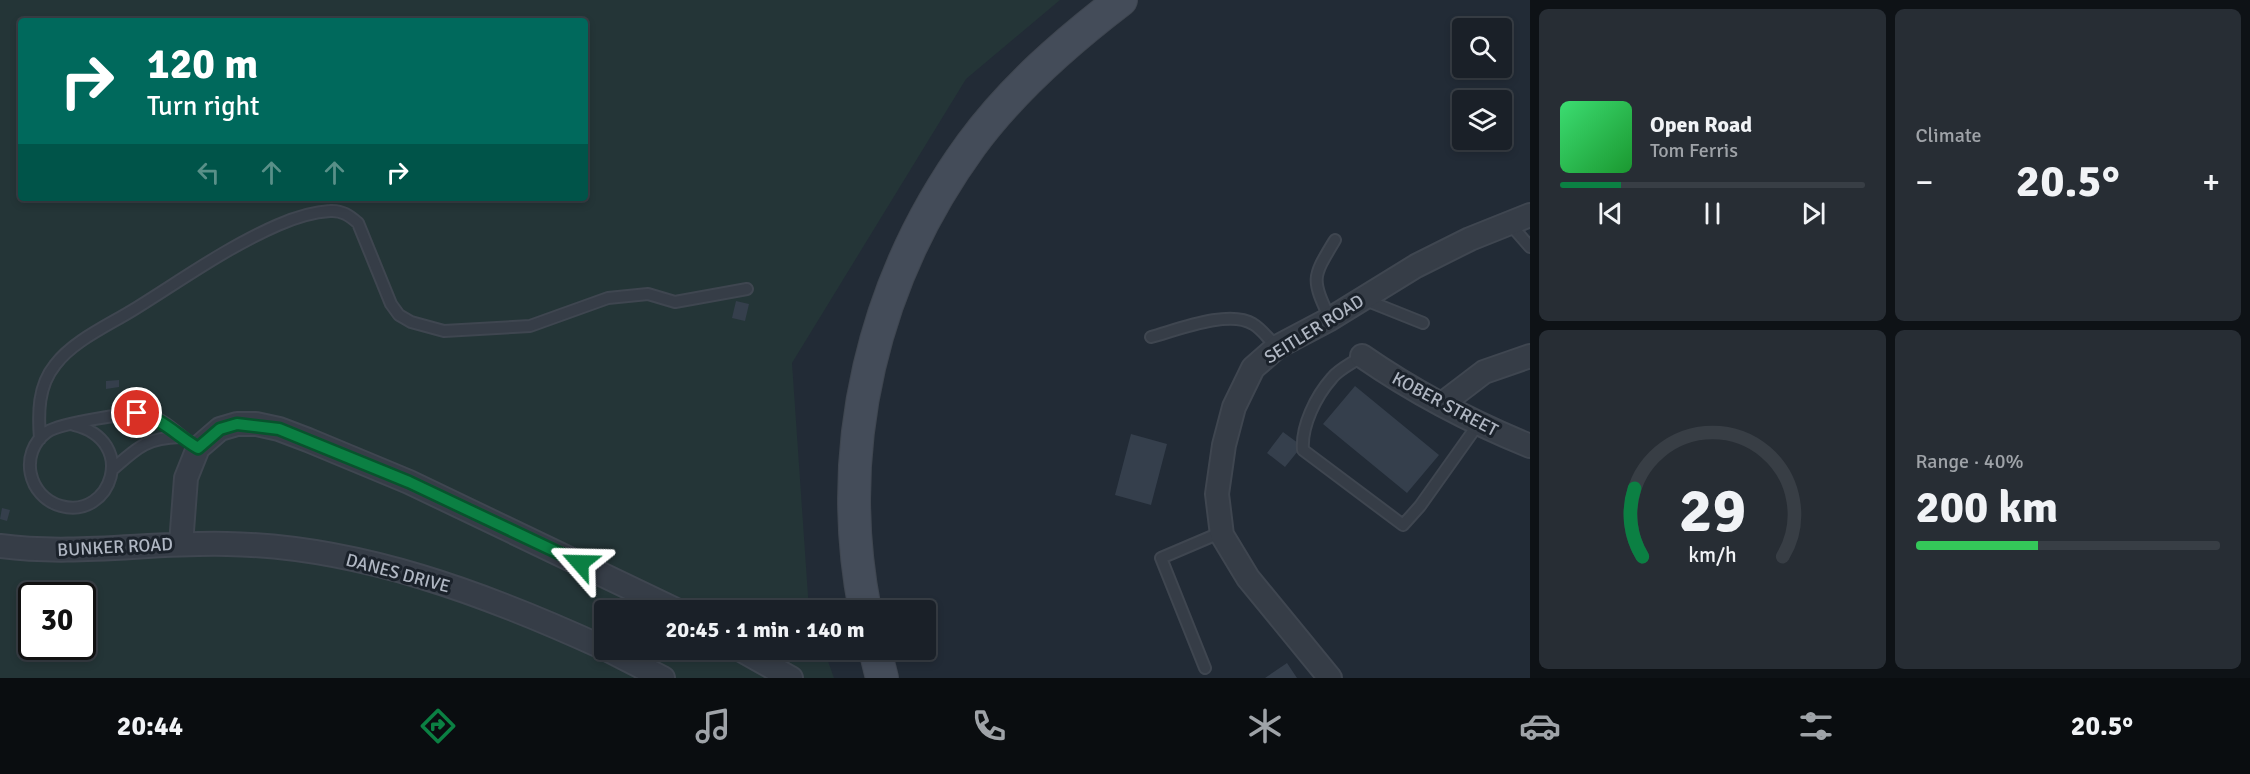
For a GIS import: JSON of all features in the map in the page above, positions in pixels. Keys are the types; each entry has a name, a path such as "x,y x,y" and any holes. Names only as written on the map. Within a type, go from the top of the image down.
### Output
{"main road":[{"path":"864,600 855,542 856,441 868,361 894,287 942,190 972,145 1040,68 1081,30 1121,0"},
{"path":"878,660 882,678"}],"street":[{"name":"SEITLER ROAD","path":"1330,678 1248,578 1222,532 1217,494 1224,445 1234,407 1253,368 1276,348 1330,319 1416,266 1520,219"},
{"name":"KOBER STREET","path":"1362,356 1408,388 1530,446"},
{"path":"1442,404 1484,372 1530,356"},
{"name":"BUNKER ROAD","path":"0,546 51,551 181,544 189,442 237,424 279,429 409,482 655,600"},
{"name":"DANES DRIVE","path":"181,544 273,546 387,566 507,606 594,644"},
{"name":"DANES DRIVE","path":"628,660 663,678"},
{"path":"759,660 791,678"}],"lane":[{"path":"40,439 38,411 43,387 61,358 88,337 221,255 277,225 311,213 333,210 348,214 358,223 391,304 399,315 411,322 435,330 530,326 608,298 648,294 675,302 747,289"},
{"path":"1520,219 1530,247"},
{"path":"1330,319 1315,287 1319,266 1335,240"},
{"path":"1362,299 1423,323"},
{"path":"1151,337 1224,318 1244,320 1255,325 1276,348"},
{"path":"1362,356 1332,377 1312,411 1302,436 1304,450 1403,525 1420,506 1479,423"},
{"path":"74,425 88,429 99,436 112,457 113,469 105,491 89,504 64,507 51,503 34,487 30,474 33,449 40,439 60,426 137,413 166,423 189,442"},
{"path":"113,469 137,447 149,441 189,442"},
{"path":"1205,668 1161,558 1222,532"}],"shaded area":[{"path":"0,0 1060,0 966,79 792,363 808,600 594,600 594,660 828,660 834,678 0,678"}],"building":[{"path":"736,301 749,304 745,321 732,318"},
{"path":"119,380 119,387 106,389 106,381"},
{"path":"1355,386 1439,455 1407,493 1323,424"},
{"path":"1283,432 1302,446 1285,467 1267,453"},
{"path":"1131,434 1167,444 1151,505 1115,495"},
{"path":"2,508 10,510 7,521 0,519"},
{"path":"1287,663 1297,678 1265,678"}],"route":[{"path":"137,413 166,423 180,437 198,448 207,437 220,429 237,424 256,424 279,429 409,482 580,563"}]}
